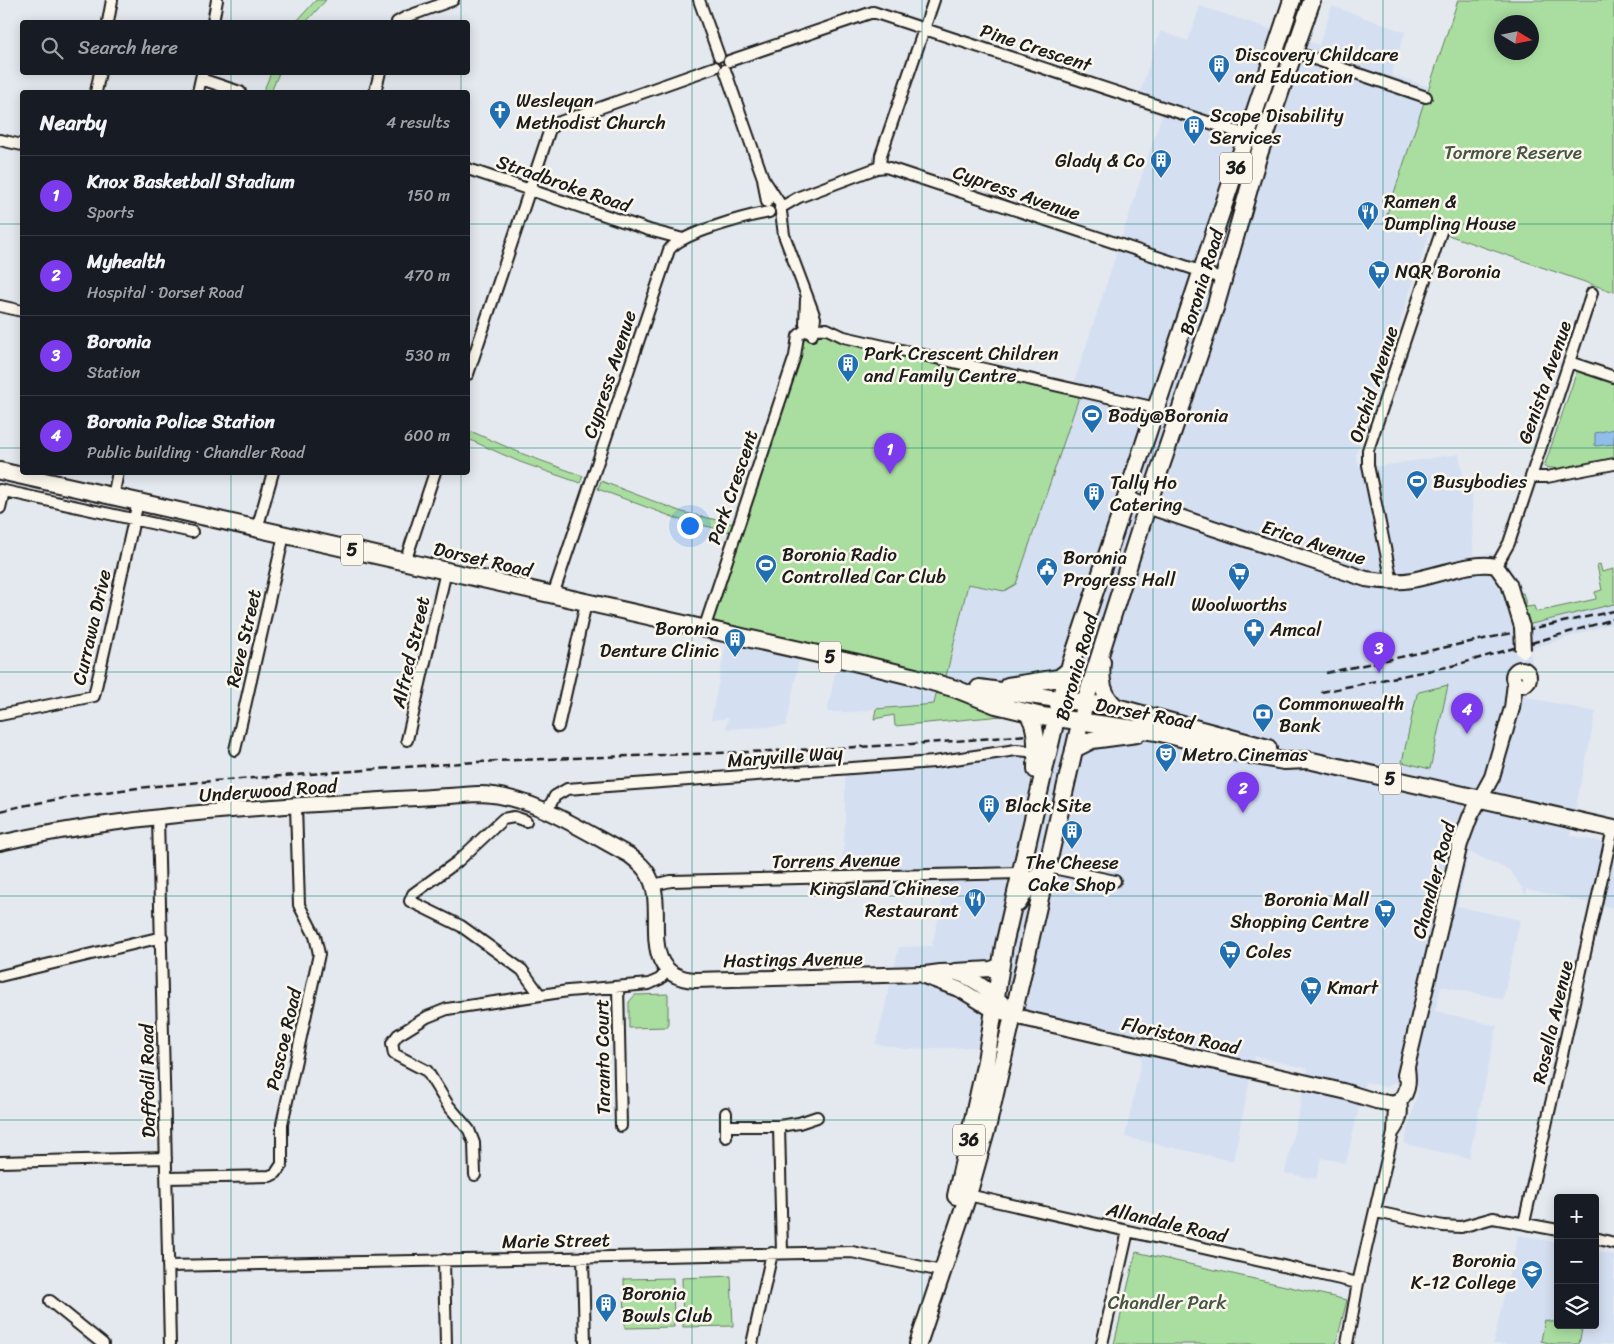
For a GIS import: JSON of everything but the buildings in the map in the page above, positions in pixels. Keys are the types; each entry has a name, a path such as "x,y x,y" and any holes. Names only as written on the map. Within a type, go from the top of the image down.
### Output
{"main road":[{"name":"Boronia Road","path":"942,1270 946,1230 961,1177 986,1061 1004,945 1060,698 1291,0"},
{"name":"Boronia Road","path":"920,1342 968,1195 988,1124 1085,702 1147,507 1224,279 1258,157 1312,0"},
{"name":"Dorset Road","path":"0,471 892,671 956,689 978,699 1026,712 1055,718 1157,732 1221,750 1284,761 1299,759"},
{"name":"Erica Avenue","path":"1126,499 1352,576 1392,582 1480,565 1496,566"},
{"name":"Chandler Road","path":"1396,1099 1407,1068 1452,872 1470,817 1492,777 1519,684 1529,679 1523,670 1522,627 1509,584 1496,566"},
{"path":"1106,633 1102,682 1107,699 1116,707"},
{"name":"Dorset Road","path":"956,689 1015,686 1049,680 1063,676 1068,671"},
{"name":"Dorset Road","path":"979,688 1116,707 1286,752 1299,759 1614,829"},
{"name":"Boronia Road","path":"1026,712 1032,720 1036,755 1034,808"},
{"path":"1074,749 1092,740 1157,732"},
{"name":"Underwood Road","path":"0,842 49,832 158,817 489,794 511,798 542,810"},
{"path":"542,810 629,856 648,873 653,885 658,954 668,970"},
{"path":"1010,917 1033,879 1048,867 1037,858 1029,830"},
{"path":"1004,945 1028,950"},
{"path":"949,972 991,969 1000,966"},
{"name":"Hastings Avenue","path":"668,970 682,978 694,980 949,972 966,977 994,1002 1014,1015"},
{"name":"Hastings Avenue","path":"921,974 994,1002"},
{"name":"Floriston Road","path":"1014,1015 1097,1036 1367,1096 1396,1099"}],"street":[{"path":"108,20 112,0"},
{"path":"213,20 217,0"},
{"path":"401,20 453,0"},
{"path":"699,0 806,296 814,312 811,330 1156,408"},
{"path":"678,241 880,168 881,155 934,0"},
{"name":"Pine Crescent","path":"470,368 549,132 555,124 868,12 924,28 1247,136"},
{"path":"1294,52 1426,97"},
{"path":"96,90 99,75"},
{"path":"376,90 379,75"},
{"path":"198,90 202,76 235,90"},
{"path":"0,140 20,145"},
{"name":"Cypress Avenue","path":"880,168 900,171 1224,279"},
{"name":"Stradbroke Road","path":"470,170 678,241"},
{"name":"Orchid Avenue","path":"1392,582 1368,465 1368,450 1442,229"},
{"name":"Cypress Avenue","path":"554,595 667,254 678,241"},
{"name":"Genista Avenue","path":"1496,566 1508,543 1592,293"},
{"path":"0,306 20,311"},
{"name":"Park Crescent","path":"704,628 795,356 798,336 811,330"},
{"path":"1569,362 1614,377"},
{"path":"1531,477 1547,478 1614,464"},
{"path":"113,497 117,475"},
{"path":"257,529 271,475"},
{"path":"405,562 434,475"},
{"path":"0,508 2,490 192,532"},
{"name":"Currawa Drive","path":"0,715 94,696 138,502"},
{"name":"Reve Street","path":"235,750 284,535"},
{"name":"Alfred Street","path":"407,740 446,571"},
{"path":"558,727 586,602"},
{"name":"Maryville Way","path":"542,810 555,796 568,789 926,763 1016,750 1030,751 1036,755"},
{"name":"Pascoe Road","path":"167,1178 270,1176 280,1168 282,1124 319,954 315,936 299,905 296,806"},
{"name":"Daffodil Road","path":"158,817 170,1344"},
{"path":"526,821 514,817 503,819 457,862 413,894 410,901 461,926 522,970 540,995"},
{"name":"Rosella Avenue","path":"1524,1223 1614,829"},
{"path":"1048,867 1114,881"},
{"name":"Torrens Avenue","path":"653,885 671,881 1020,873"},
{"path":"0,976 162,936"},
{"path":"475,1175 474,1143 471,1133 448,1106 427,1071 394,1054 392,1043 403,1031 440,1011 540,995 649,984 660,979 668,970"},
{"name":"Taranto Court","path":"618,986 621,1126"},
{"name":"Chandler Road","path":"1347,1344 1358,1283 1393,1133 1401,1123 1403,1109 1396,1099"},
{"path":"726,1113 726,1137"},
{"path":"726,1126 779,1126 799,1123 817,1117"},
{"path":"752,1344 777,1253 779,1126"},
{"path":"0,1162 166,1158"},
{"name":"Allandale Road","path":"968,1195 1358,1283"},
{"path":"1376,1212 1452,1227 1493,1218 1554,1229"},
{"path":"1102,1344 1128,1231"},
{"path":"1599,1239 1614,1243"},
{"name":"Marie Street","path":"168,1266 852,1252 942,1270"},
{"path":"583,1257 585,1344"},
{"path":"444,1260 446,1344"},
{"path":"50,1301 103,1344"}],"shaded area":[{"path":"1200,6 1319,45 1332,6 1405,32 1391,75 1430,87 1387,214 1431,229 1356,455 1359,466 1380,466 1459,454 1466,490 1472,489 1473,556 1492,553 1495,557 1508,562 1521,596 1527,625 1614,604 1614,623 1530,649 1533,674 1527,697 1596,712 1570,835 1614,845 1614,908 1527,889 1526,895 1511,871 1469,852 1457,906 1520,920 1503,999 1441,986 1435,1011 1497,1026 1469,1158 1404,1144 1419,1087 1395,1082 1387,1087 1365,1082 1346,1163 1321,1158 1316,1179 1285,1173 1308,1069 1255,1056 1233,1161 1125,1137 1142,1057 1014,1015 992,1009 988,1047 905,1049 876,1044 899,947 932,946 948,875 841,877 845,826 845,769 1028,751 1031,718 944,686 968,584 1004,591 1072,389 1164,108 1138,99 1160,31 1188,41"},
{"path":"728,634 801,650 786,726 726,729 728,718 711,720"},
{"path":"838,659 938,684 934,704 878,708 857,712 827,712"},
{"name":"Boronia K-12 College","path":"1518,1235 1554,1242 1554,1329 1599,1329 1599,1252 1614,1255 1614,1344 1493,1344"}],"green space":[{"path":"316,0 326,0 308,20 298,20"},
{"name":"Tormore Reserve","path":"1458,0 1614,0 1614,292 1387,214"},
{"path":"270,75 278,75 272,90 264,90"},
{"path":"813,330 1081,391 1016,584 1004,591 968,584 944,685 1004,707 1002,716 895,726 894,715 874,719 876,709 934,704 938,684 704,629 735,533 681,520 598,489 601,481 682,512 738,525 800,340"},
{"path":"1577,371 1614,383 1614,458 1560,469 1544,467"},
{"path":"470,431 523,454 583,476 580,483 520,462 470,440"},
{"path":"1600,564 1602,572 1614,569 1614,604 1527,625 1520,593 1523,593 1527,607 1534,606 1536,612 1596,599 1595,592 1602,590 1597,565"},
{"path":"1448,685 1430,769 1402,762 1417,694"},
{"path":"668,994 668,1027 629,1028 629,1002 635,995"},
{"name":"Chandler Park","path":"1136,1252 1347,1300 1336,1344 1114,1344"},
{"path":"731,1276 733,1326 683,1327 682,1278"},
{"path":"673,1278 674,1327 625,1328 624,1279"},
{"path":"1545,1320 1554,1322 1554,1329 1582,1329 1579,1344 1553,1344 1541,1341"}],"water":[{"path":"1614,429 1614,444 1595,446 1595,433"}],"railway":[{"path":"1326,673 1614,611"},
{"path":"1321,692 1452,666 1614,619"},
{"path":"0,811 121,790 243,779 490,761 847,748 1027,735"}],"place":[{"name":"Discovery Childcare and Education","path":"1219,84"},
{"name":"Wesleyan Methodist Church","path":"500,130"},
{"name":"Scope Disability Services","path":"1194,145"},
{"name":"Glady & Co","path":"1161,179"},
{"name":"Ramen & Dumpling House","path":"1368,231"},
{"name":"NQR Boronia","path":"1379,290"},
{"name":"Park Crescent Children and Family Centre","path":"848,383"},
{"name":"Body@Boronia","path":"1092,434"},
{"name":"Knox Basketball Stadium","path":"890,474"},
{"name":"Busybodies","path":"1417,500"},
{"name":"Tally Ho Catering","path":"1094,512"},
{"name":"Boronia Radio Controlled Car Club","path":"766,584"},
{"name":"Boronia Progress Hall","path":"1047,587"},
{"name":"Woolworths","path":"1239,592"},
{"name":"Amcal","path":"1254,648"},
{"name":"Boronia Denture Clinic","path":"735,658"},
{"name":"Boronia","path":"1379,673"},
{"name":"Commonwealth Bank","path":"1263,733"},
{"name":"Boronia Police Station","path":"1467,734"},
{"name":"Metro Cinemas","path":"1166,773"},
{"name":"Myhealth","path":"1243,813"},
{"name":"Black Site","path":"989,824"},
{"name":"The Cheese Cake Shop","path":"1072,850"},
{"name":"Kingsland Chinese Restaurant","path":"975,918"},
{"name":"Boronia Mall Shopping Centre","path":"1385,929"},
{"name":"Coles","path":"1230,970"},
{"name":"Kmart","path":"1311,1006"},
{"name":"Boronia K-12 College","path":"1532,1290"},
{"name":"Boronia Bowls Club","path":"606,1323"}]}
